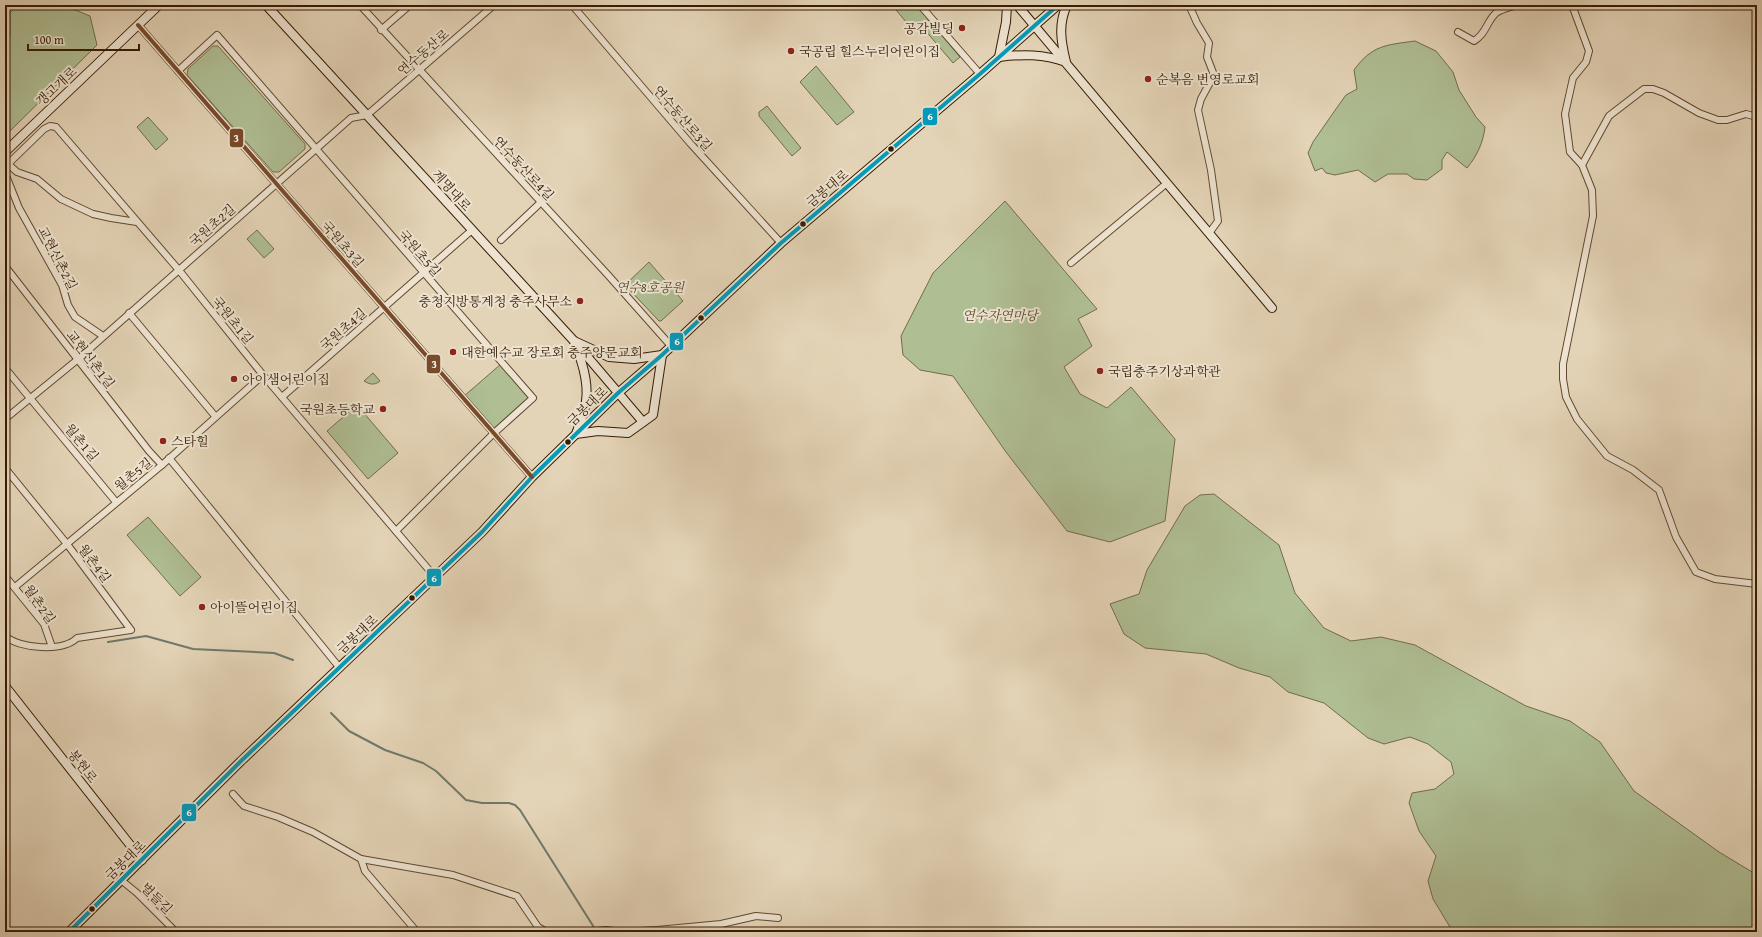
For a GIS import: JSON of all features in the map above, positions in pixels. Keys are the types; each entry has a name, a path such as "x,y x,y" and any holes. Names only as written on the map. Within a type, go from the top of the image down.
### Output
{"street":[{"name":"갱고개로","path":"5,152 159,5"},
{"name":"계명대로","path":"266,5 574,341 643,422"},
{"name":"연수동산로4길","path":"360,5 419,71 612,279 671,346"},
{"path":"382,30 410,5"},
{"name":"연수동산로","path":"367,115 494,5"},
{"name":"연수동산로3길","path":"572,5 690,143 781,243"},
{"path":"920,5 980,74"},
{"path":"1007,5 1006,22 999,57 1034,54 1052,57 1066,62"},
{"path":"1017,5 1210,232 1272,308"},
{"name":"금봉대로","path":"69,932 241,761 482,532 532,477 618,393 662,355 781,243 980,74 1058,5"},
{"path":"1066,5 1060,34 1066,62"},
{"path":"1190,5 1197,24 1209,43 1206,57 1214,75 1201,99 1198,110 1211,170 1218,220 1210,232"},
{"path":"1458,32 1474,41 1482,36 1496,12 1517,5"},
{"path":"1572,5 1589,51 1586,62 1572,78 1565,114 1570,152 1582,165 1592,190 1593,216 1562,364 1566,397 1576,419 1607,456 1633,470 1660,490 1676,537 1696,572 1715,579 1757,584"},
{"name":"국원초3길","path":"138,25 532,477"},
{"name":"국원초5길","path":"178,71 217,35 423,273 534,398 494,434 396,531"},
{"path":"1582,165 1609,116 1644,89 1664,93 1699,113 1718,120 1727,120 1746,114 1757,117"},
{"name":"국원초2길","path":"77,360 178,269 351,118 367,115"},
{"name":"국원초1길","path":"6,165 44,129 50,126 56,127 178,269 263,375 435,577"},
{"path":"6,165 17,172 37,179 61,199 93,214 137,222"},
{"path":"6,179 17,172"},
{"name":"교현신촌2길","path":"6,179 19,208 62,285 68,305 75,317 103,336"},
{"path":"1071,263 1167,183"},
{"path":"502,240 538,205"},
{"name":"국원초4길","path":"282,397 472,230"},
{"name":"교현신촌1길","path":"5,266 77,360 149,451 162,465"},
{"path":"129,313 215,416"},
{"path":"574,341 609,357 634,359 662,355 652,415 628,433 598,431 576,434 586,403 587,393 582,360 574,341"},
{"path":"5,419 77,360"},
{"name":"월촌1길","path":"5,368 83,460 116,502"},
{"name":"월촌5길","path":"15,587 162,465 215,416 263,375"},
{"path":"169,458 339,667"},
{"name":"월촌4길","path":"5,468 66,544 131,630 77,638 73,642 52,647"},
{"name":"월촌2길","path":"5,576 44,624 52,647"},
{"path":"5,636 10,641 37,647 52,647"},
{"name":"봉현로","path":"5,686 142,860"},
{"path":"233,794 244,806 278,817 313,832 361,859 453,875 518,896 538,927 546,932"},
{"path":"361,859 365,871 417,932"},
{"name":"벌들길","path":"121,880 137,893 176,932"},
{"path":"584,932 601,930 623,932 722,924 756,916 778,918"}],"green space":[{"path":"18,5 63,5 90,16 97,45 5,136 5,45 10,36 10,13"},
{"path":"892,5 916,5 960,57 953,63 918,22 911,28"},
{"path":"1415,41 1436,51 1453,72 1459,90 1476,117 1485,127 1481,144 1471,163 1467,168 1447,152 1442,160 1442,169 1427,180 1414,179 1407,174 1388,174 1375,182 1358,170 1335,175 1326,173 1322,168 1315,171 1308,153 1313,142 1346,95 1357,89 1354,70 1367,55 1380,48 1388,45"},
{"path":"213,46 218,46 305,144 305,149 279,172 273,172 187,75 188,69"},
{"path":"816,66 854,112 837,125 800,82"},
{"path":"767,106 801,148 792,156 759,116 759,112"},
{"path":"148,117 168,139 156,150 137,127"},
{"name":"연수자연마당","path":"1005,201 1097,309 1078,319 1092,346 1064,367 1080,394 1107,408 1131,387 1175,439 1165,521 1110,542 1067,531 1006,452 953,376 920,370 903,355 901,336 933,273"},
{"path":"257,230 274,249 264,258 247,239"},
{"name":"연수8호공원","path":"649,262 683,301 661,321 659,321 625,285"},
{"path":"501,364 529,396 529,400 495,429 491,429 463,397"},
{"path":"373,373 380,381 376,384 372,384 364,381"},
{"path":"357,405 398,453 368,479 327,431"},
{"path":"1214,494 1279,545 1295,593 1324,628 1351,641 1381,637 1415,645 1526,706 1570,721 1600,742 1634,791 1719,852 1757,875 1757,932 1453,932 1433,899 1428,881 1436,856 1419,831 1409,803 1412,793 1435,789 1454,774 1451,762 1428,744 1410,737 1384,744 1368,738 1324,703 1288,692 1270,677 1239,668 1206,654 1145,648 1124,634 1110,604 1139,594 1147,570 1185,506 1200,495"},
{"path":"148,517 201,577 180,596 127,535"}],"waterway":[{"path":"108,642 146,636 193,649 274,653 293,660"},
{"path":"331,713 349,731 385,750 423,763 436,771 466,800 482,803 509,803 515,805 520,810 595,929"}],"transit line":[{"name":"6","path":"69,932 241,761 482,532 532,477 618,393 662,355 781,243 980,74 1058,5"},
{"name":"3","path":"138,25 532,477"}],"place":[{"name":"공감빌딩","path":"962,28"},
{"name":"국공립 힐스누리어린이집","path":"791,51"},
{"name":"순복음 번영로교회","path":"1148,79"},
{"name":"충청지방통계청 충주사무소","path":"580,301"},
{"name":"대한예수교 장로회 충주양문교회","path":"453,352"},
{"name":"국립충주기상과학관","path":"1100,371"},
{"name":"아이샘어린이집","path":"234,379"},
{"name":"국원초등학교","path":"383,409"},
{"name":"스타힐","path":"163,441"},
{"name":"아이뜰어린이집","path":"202,607"}]}
